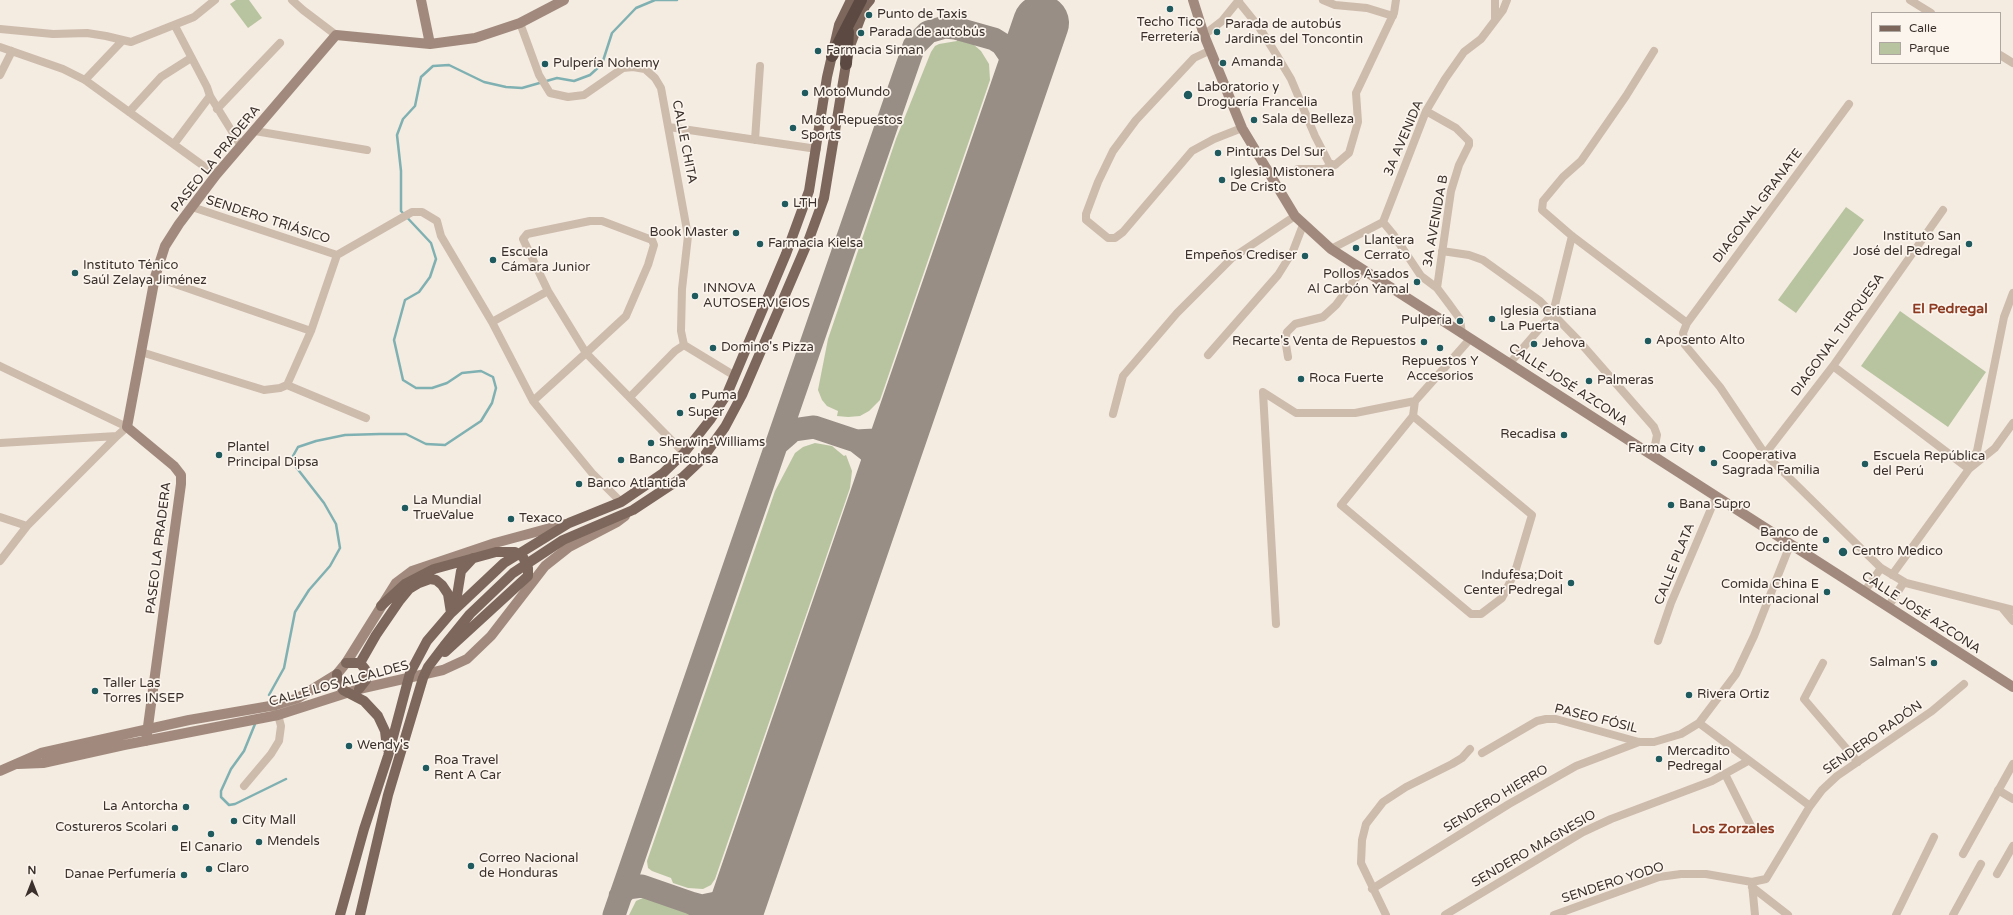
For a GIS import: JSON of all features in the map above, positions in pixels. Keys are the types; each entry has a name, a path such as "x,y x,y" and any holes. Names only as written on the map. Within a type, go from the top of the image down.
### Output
{"highway":[{"path":"832,56 862,0"},
{"path":"846,64 846,40 850,23"}],"main road":[{"path":"420,0 430,44"},
{"path":"336,35 430,44 475,38 520,23 550,4 564,0"},
{"path":"340,915 364,829 388,756 405,690 415,662 427,641 453,611 504,563 569,523 621,502 649,484 684,453 710,420 727,394 786,254 809,191 832,56 839,25 851,0"},
{"path":"360,915 388,795 419,690 428,667 470,614 513,573 563,540 632,510 682,477 702,459 725,427 742,395 810,239 824,198 850,46 865,6 870,0"},
{"name":"CALLE JOSÉ AZCONA","path":"1193,0 1204,35 1242,128 1295,216 1303,225 1331,249 2013,687"},
{"name":"PASEO LA PRADERA","path":"146,741 180,492 181,475 174,466 127,427 155,277 165,246 192,207 216,175 336,35"},
{"name":"CALLE LOS ALCALDES","path":"18,764 43,763 278,715 359,689 443,670 467,660 491,636 545,566 569,546 617,522 632,510"},
{"name":"CALLE LOS ALCALDES","path":"0,770 18,764 41,753 148,729 276,705 303,695 337,674 396,583 412,571 495,543 569,523"},
{"path":"381,606 405,584 426,572 475,557 496,552 515,552 526,562 529,571 528,576 428,667"},
{"path":"453,611 461,570 466,563 475,557"},
{"path":"360,663 376,635 400,600 409,589 419,583 430,579 436,580 442,585 448,594 453,611"},
{"path":"346,662 360,663 365,669 366,676 364,684 359,689"},
{"path":"337,674 339,685 348,693 364,701 378,716 386,731 388,756"}],"street":[{"path":"0,28 53,34 87,33 131,42 175,26 194,17 215,0"},
{"path":"292,0 336,35"},
{"path":"1204,35 1222,21 1238,0 1259,27 1291,79 1318,143 1329,163 1335,165"},
{"path":"1323,0 1335,5 1367,8 1393,16"},
{"path":"1298,169 1324,169 1342,161 1349,153 1358,122 1356,93 1393,16 1396,0"},
{"path":"1495,0 1495,20"},
{"name":"3A AVENIDA","path":"1383,222 1426,111 1445,79 1464,52 1481,39 1507,0"},
{"path":"1910,0 1929,12"},
{"name":"CALLE CHITA","path":"520,23 539,75 550,93 568,97 584,96 623,68 634,67 645,69 655,78 661,88 688,236 682,296 681,331 684,345"},
{"path":"175,26 217,109 241,146"},
{"path":"85,80 122,41"},
{"path":"217,109 280,43"},
{"path":"0,47 63,69 85,80 216,175"},
{"path":"1211,50 1194,58 1136,120 1113,151 1098,182 1086,214 1086,220 1108,238 1116,238 1123,232 1192,151 1214,139 1242,128"},
{"path":"0,75 12,51"},
{"path":"1654,51 1626,96 1581,161 1563,177 1543,201 1542,210 1572,236 1687,323 1683,333 1685,345 1720,387 1765,454 1881,568 1904,582 2003,609 2013,610"},
{"path":"2001,56 2013,63"},
{"path":"129,112 161,77 191,58"},
{"path":"755,140 760,66"},
{"path":"174,144 210,96"},
{"name":"DIAGONAL GRANATE","path":"1687,323 1849,104"},
{"name":"3A AVENIDA B","path":"1426,111 1456,128 1469,141 1469,145 1459,165 1451,191 1437,288"},
{"path":"669,127 817,149"},
{"path":"255,131 367,150"},
{"name":"SENDERO TRIÁSICO","path":"192,207 337,256"},
{"name":"DIAGONAL TURQUESA","path":"1765,454 1833,366 1943,210"},
{"path":"141,352 264,390 280,388 287,385 311,331 337,256 412,212 422,212 437,221 441,236 492,322 533,400 592,473 621,502"},
{"path":"1113,414 1123,376 1177,313 1232,258 1295,216"},
{"path":"533,400 586,353 629,314 648,265 654,245 652,240 602,222 590,221 527,234 523,239 525,246 548,291 586,353 684,453"},
{"path":"1331,249 1383,222 1394,234 1421,276 1437,288 1460,319 1466,336 1415,401 1413,416 1341,505 1471,614 1481,614 1502,598 1515,572 1532,515 1413,416"},
{"path":"1208,355 1278,275 1293,251 1303,225"},
{"path":"1510,363 1553,313 1572,236"},
{"path":"1442,251 1469,255 1483,260 1540,301 1553,313 1654,427 1657,434 1652,455"},
{"path":"1288,357 1285,339 1287,332 1295,324 1323,317 1336,305 1362,270"},
{"path":"155,277 311,331"},
{"path":"492,322 548,291"},
{"path":"1892,575 1968,468 1977,451 2004,317 2013,294"},
{"path":"630,397 675,351 684,345 735,376"},
{"path":"0,366 127,427 27,526 0,561"},
{"path":"1833,366 1968,468"},
{"path":"287,385 366,418"},
{"path":"1276,624 1263,392 1296,413 1355,413 1415,401"},
{"path":"1968,468 1995,448 2013,423"},
{"path":"0,442 117,436"},
{"name":"CALLE PLATA","path":"1658,641 1716,496"},
{"path":"0,517 27,526"},
{"name":"PASEO FÓSIL","path":"1482,753 1538,721 1546,719 1556,719 1638,742 1654,742 1681,734 1699,723 1736,674 1754,636 1790,545"},
{"path":"1864,592 1881,568"},
{"path":"1888,607 1904,582"},
{"path":"2003,609 2013,621"},
{"path":"1823,664 1804,699 1858,762"},
{"name":"SENDERO RADÓN","path":"1752,885 1766,879 1810,806 1822,790 1837,776 1932,711 1964,684"},
{"path":"244,786 271,754 279,741 281,726 278,715"},
{"path":"1699,723 1810,806"},
{"name":"SENDERO HIERRO","path":"1372,889 1509,804 1576,766 1638,742"},
{"path":"1386,915 1372,889 1361,863 1362,840 1366,824 1383,802 1406,787 1457,761 1470,749"},
{"name":"SENDERO MAGNESIO","path":"1445,915 1583,832 1610,819 1712,781 1748,760"},
{"path":"1963,854 2013,764"},
{"path":"1725,774 1752,828"},
{"path":"1998,790 2013,799"},
{"path":"1896,915 1934,837"},
{"path":"1997,874 2013,846"},
{"path":"1953,915 1981,864"},
{"name":"SENDERO YODO","path":"1554,915 1659,878 1681,874 1706,874 1752,885"},
{"path":"1752,885 1755,915"},
{"path":"1752,885 1788,915"}],"green space":[{"path":"236,0 249,0 262,18 248,28 230,4"},
{"path":"957,38 973,44 981,51 989,64 990,80 880,400 869,411 860,416 837,416 838,411 827,406 822,400 818,390 828,339 896,139 931,52 935,46 957,41"},
{"path":"1846,207 1864,220 1796,313 1778,300"},
{"path":"1900,311 1986,372 1948,427 1861,366"},
{"path":"815,443 832,446 844,456 846,455 852,471 850,488 715,879 711,885 703,889 688,888 673,883 671,878 652,871 648,868 647,861 775,491 795,453 803,447"},
{"path":"645,897 682,910 691,915 629,915 636,901"}],"waterway":[{"path":"269,695 284,668 295,612 309,590 330,566 340,548 336,524 324,503 296,467 293,456 298,447 316,441 345,435 380,434 406,434 426,444 445,445 481,421 492,403 496,388 493,377 481,371 462,373 447,383 432,388 416,388 403,380 394,340 405,300 419,292 430,277 436,259 431,243 401,211 401,171 397,135 403,119 415,106 421,77 433,66 449,65 484,82 506,87 522,88 557,78 574,81 590,75 602,64 612,33 636,8 655,0 677,0"},
{"path":"255,724 244,751 231,769 221,791 221,797 229,805 235,804 286,779"}],"taxiway":[{"path":"614,915 914,46 928,32 945,27 955,28 994,39 1002,44 1017,66 1018,90"},
{"path":"856,441 875,440 886,436 895,430 906,417"},
{"path":"777,444 793,430 814,427 856,441 870,452 879,471 882,484"},
{"path":"691,903 702,906 721,902 736,892 746,881"},
{"path":"620,896 627,888 642,886 691,903 703,909 709,915"}],"runway":[{"path":"734,915 1041,23"}],"place":[{"name":"Techo Tico Ferretería","path":"1170,9"},
{"name":"Punto de Taxis","path":"869,15"},
{"name":"Parada de autobús Jardines del Toncontin","path":"1217,32"},
{"name":"Parada de autobús","path":"861,33"},
{"name":"Farmacia Siman","path":"818,51"},
{"name":"Amanda","path":"1223,63"},
{"name":"Pulpería Nohemy","path":"545,64"},
{"name":"MotoMundo","path":"805,93"},
{"name":"Laboratorio y Droguería Francelia","path":"1188,95"},
{"name":"Sala de Belleza","path":"1254,120"},
{"name":"Moto Repuestos Sports","path":"793,128"},
{"name":"Pinturas Del Sur","path":"1218,153"},
{"name":"Iglesia Mistonera De Cristo","path":"1222,180"},
{"name":"LTH","path":"785,204"},
{"name":"Book Master","path":"736,233"},
{"name":"Farmacia Kielsa","path":"760,244"},
{"name":"Instituto San José del Pedregal","path":"1969,244"},
{"name":"Llantera Cerrato","path":"1356,248"},
{"name":"Empeños Crediser","path":"1305,256"},
{"name":"Escuela Cámara Junior","path":"493,260"},
{"name":"Instituto Ténico Saúl Zelaya Jiménez","path":"75,273"},
{"name":"Pollos Asados Al Carbón Yamal","path":"1417,282"},
{"name":"INNOVA AUTOSERVICIOS","path":"695,296"},
{"name":"Iglesia Cristiana La Puerta","path":"1492,319"},
{"name":"Pulpería","path":"1460,321"},
{"name":"Aposento Alto","path":"1648,341"},
{"name":"Recarte's Venta de Repuestos","path":"1424,342"},
{"name":"Jehova","path":"1534,344"},
{"name":"Domino's Pizza","path":"713,348"},
{"name":"Repuestos Y Accesorios","path":"1440,348"},
{"name":"Roca Fuerte","path":"1301,379"},
{"name":"Palmeras","path":"1589,381"},
{"name":"Puma","path":"693,396"},
{"name":"Super","path":"680,413"},
{"name":"Recadisa","path":"1564,435"},
{"name":"Sherwin-Williams","path":"651,443"},
{"name":"Farma City","path":"1702,449"},
{"name":"Plantel Principal Dipsa","path":"219,455"},
{"name":"Banco Ficohsa","path":"621,460"},
{"name":"Cooperativa Sagrada Familia","path":"1714,463"},
{"name":"Escuela República del Perú","path":"1865,464"},
{"name":"Banco Atlantida","path":"579,484"},
{"name":"Bana Supro","path":"1671,505"},
{"name":"La Mundial TrueValue","path":"405,508"},
{"name":"Texaco","path":"511,519"},
{"name":"Banco de Occidente","path":"1826,540"},
{"name":"Centro Medico","path":"1843,552"},
{"name":"Indufesa;Doit Center Pedregal","path":"1571,583"},
{"name":"Comida China E Internacional","path":"1827,592"},
{"name":"Salman'S","path":"1934,663"},
{"name":"Taller Las Torres INSEP","path":"95,691"},
{"name":"Rivera Ortiz","path":"1689,695"},
{"name":"Wendy's","path":"349,746"},
{"name":"Mercadito Pedregal","path":"1659,759"},
{"name":"Roa Travel Rent A Car","path":"426,768"},
{"name":"La Antorcha","path":"186,807"},
{"name":"City Mall","path":"234,821"},
{"name":"Costureros Scolari","path":"175,828"},
{"name":"El Canario","path":"211,834"},
{"name":"Mendels","path":"259,842"},
{"name":"Correo Nacional de Honduras","path":"471,866"},
{"name":"Claro","path":"209,869"},
{"name":"Danae Perfumería","path":"184,875"}],"district":[{"name":"El Pedregal","path":"1950,309"},
{"name":"Los Zorzales","path":"1733,829"}]}
